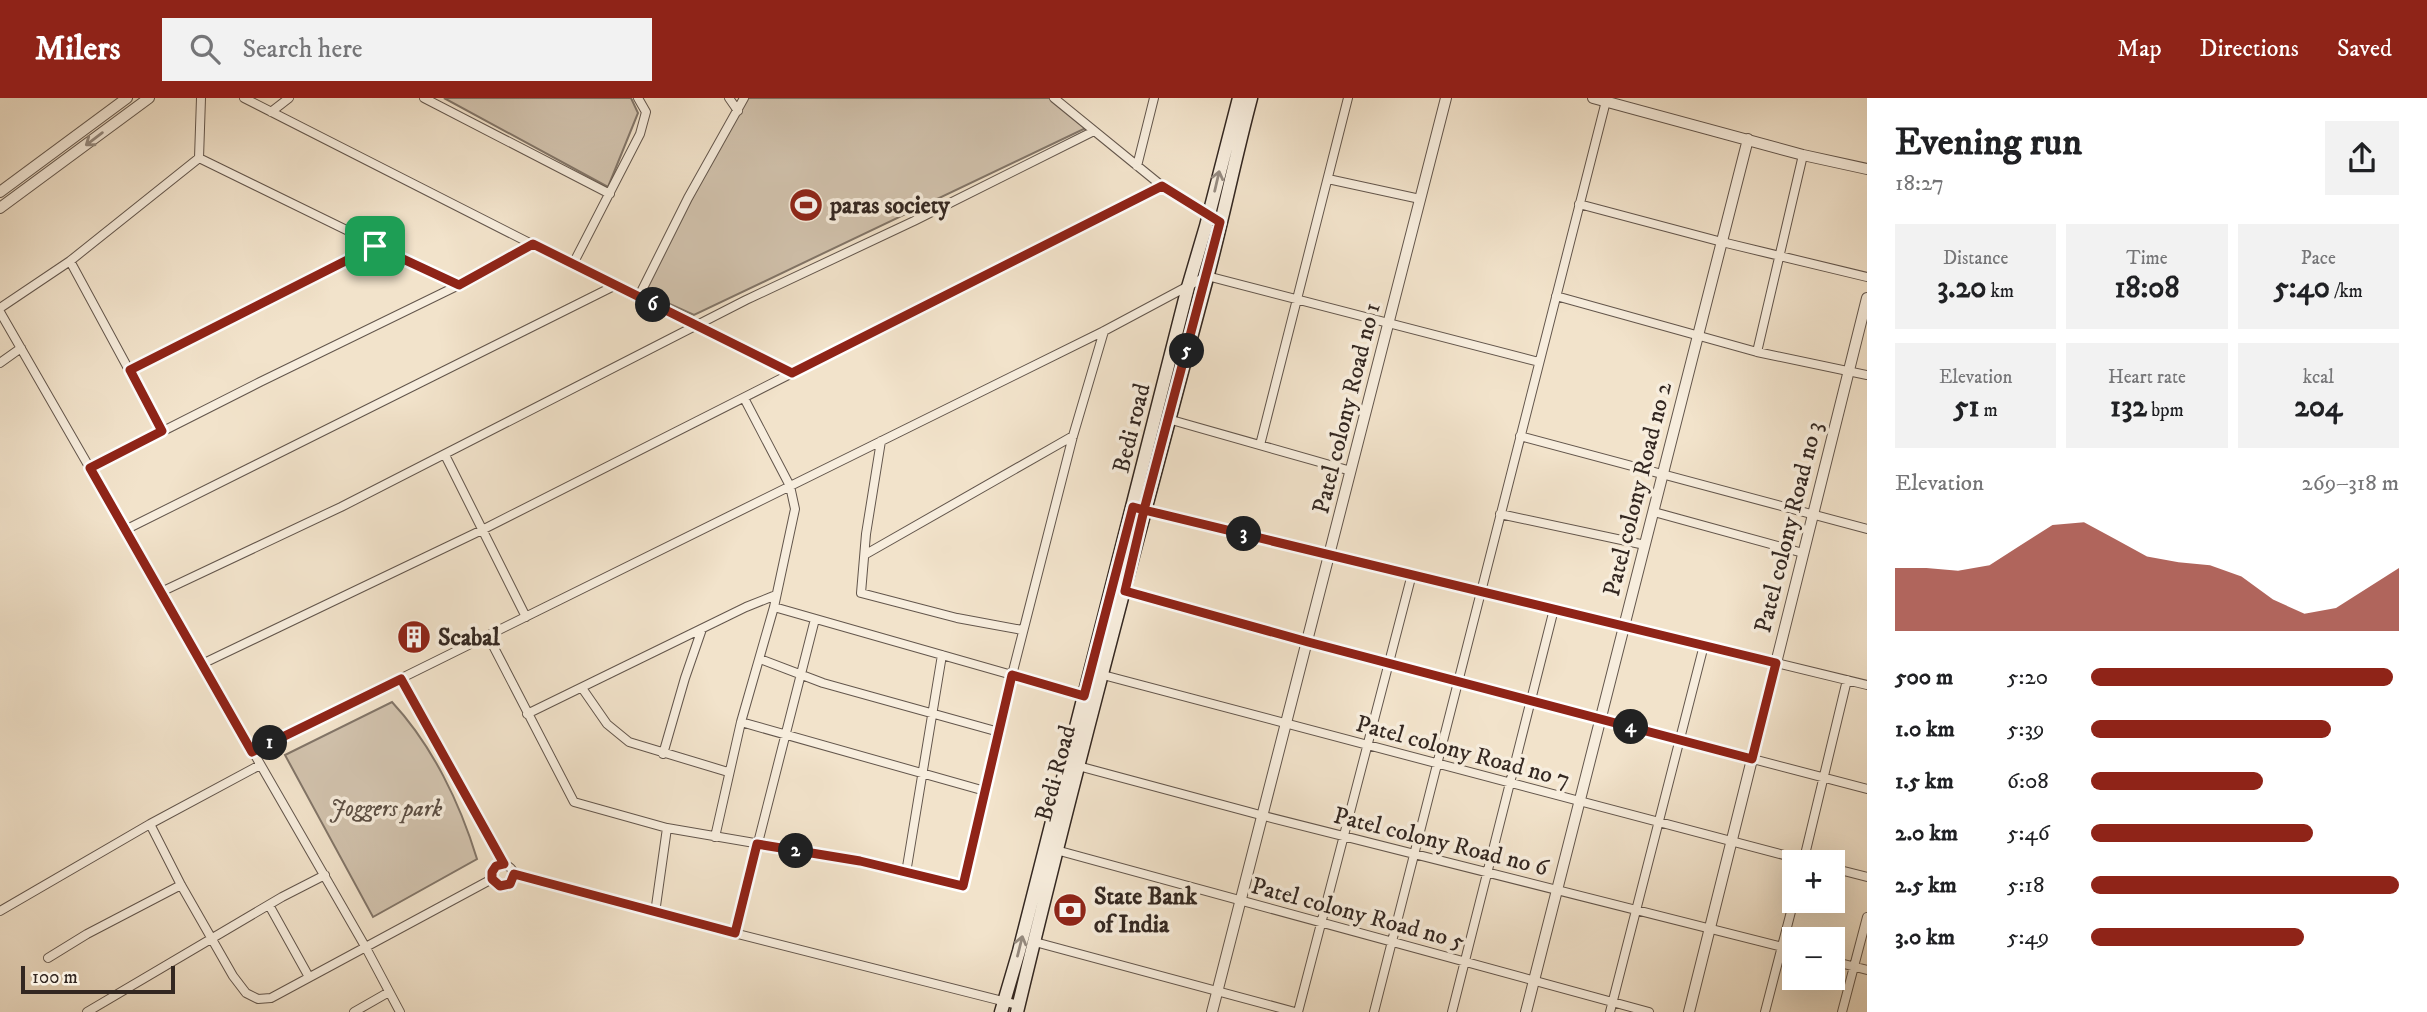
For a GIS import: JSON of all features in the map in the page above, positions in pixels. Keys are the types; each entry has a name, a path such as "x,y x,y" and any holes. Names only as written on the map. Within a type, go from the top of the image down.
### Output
{"main road":[{"name":"Bedi road","path":"1002,1007 1019,951 1084,696 1138,508 1188,287 1215,219 1239,98"},
{"name":"Bedi Road","path":"1018,1009 1056,850 1125,591 1138,508 1168,419 1208,276 1215,219 1251,98"}],"street":[{"path":"0,192 127,98"},
{"path":"0,208 149,98"},
{"path":"201,98 199,158 70,261 0,310 325,875 400,1012"},
{"path":"244,98 792,373"},
{"path":"271,112 289,98"},
{"path":"424,98 610,194"},
{"path":"573,264 640,134 646,112 638,98"},
{"path":"729,98 738,111"},
{"path":"638,298 688,198 744,98"},
{"path":"1054,98 1162,186 1215,219"},
{"path":"1137,166 1154,98"},
{"path":"1260,445 1348,98"},
{"name":"Patel colony Road no 1","path":"1212,1012 1446,98"},
{"path":"1594,98 1803,155 1867,169"},
{"path":"1374,1012 1606,101"},
{"path":"161,592 445,455 694,326 1094,131"},
{"name":"Patel colony Road no 2","path":"1526,1012 1748,139"},
{"path":"1757,352 1803,155"},
{"path":"199,158 459,285"},
{"path":"1328,179 1420,198"},
{"path":"202,664 482,530 1162,186"},
{"path":"1579,204 1722,242 1867,276"},
{"path":"90,468 459,285 533,244"},
{"path":"130,370 375,246"},
{"path":"70,261 162,431"},
{"path":"252,752 1104,331 1208,276 1539,362"},
{"path":"125,530 616,285"},
{"path":"1556,296 1757,352 1867,375"},
{"name":"Patel colony Road no 3","path":"1689,1012 1867,298"},
{"path":"488,636 574,802 667,828 860,861 963,886 1022,629 1104,331"},
{"path":"0,363 21,348"},
{"path":"715,837 741,722 774,607 795,509 790,486 744,398"},
{"path":"1168,419 1351,471"},
{"path":"866,554 1073,436"},
{"path":"1520,436 1867,529"},
{"path":"881,441 866,534 861,593 957,618 1022,629"},
{"path":"445,455 526,617"},
{"path":"1138,508 1867,685"},
{"path":"1654,512 1803,553"},
{"path":"1500,514 1645,545"},
{"path":"1035,942 1296,1012 1322,923 1412,574"},
{"path":"1125,591 1867,789"},
{"path":"527,714 776,595"},
{"path":"774,607 1084,696"},
{"path":"1452,1012 1554,609"},
{"path":"735,933 815,619"},
{"path":"663,754 702,629"},
{"path":"1610,1012 1704,645"},
{"path":"906,873 942,655"},
{"path":"760,659 800,675 999,732"},
{"name":"Patel colony Road no 7","path":"1103,675 1782,855"},
{"path":"401,679 504,864 514,874 1002,1007 1018,1009"},
{"path":"1806,850 1847,680"},
{"path":"582,688 615,732 629,742 729,772"},
{"path":"741,722 985,791"},
{"path":"0,911 150,824 260,765"},
{"name":"Patel colony Road no 6","path":"1079,766 1264,816 1782,947"},
{"path":"150,824 211,940 246,993 258,999 271,998 492,879"},
{"path":"655,913 667,828"},
{"name":"Patel colony Road no 5","path":"1056,850 1649,1012"},
{"path":"504,864 494,869 492,879 496,885 503,887 512,881 514,874"},
{"path":"1845,871 1867,877"},
{"path":"88,1012 325,875"},
{"path":"48,958 87,934 181,885"},
{"path":"269,905 309,978"},
{"path":"1842,1012 1867,917"},
{"path":"1765,1012 1782,947"},
{"path":"1845,964 1867,970"},
{"path":"354,1012 389,992"}],"green space":[{"path":"444,98 631,98 638,113 608,187"},
{"name":"paras society","path":"744,98 1053,98 1088,127 694,315 652,296 648,292 648,283"},
{"name":"Joggers park","path":"392,702 420,737 443,776 477,859 373,917 285,755"}],"place":[{"name":"paras society","path":"806,205"},
{"name":"Scabal","path":"414,637"},
{"name":"State Bank of India","path":"1070,910"}],"route":[{"path":"375,246 130,370 162,431 90,468 252,752 401,679 504,864 496,866 492,872 491,876 496,885 503,887 510,884 514,874 735,933 757,844 860,861 963,886 1012,675 1084,696 1133,507 1144,510 1776,663 1752,759 1125,591 1144,510 1208,276 1220,222 1162,186 792,373 533,244 459,285 375,246"}]}
